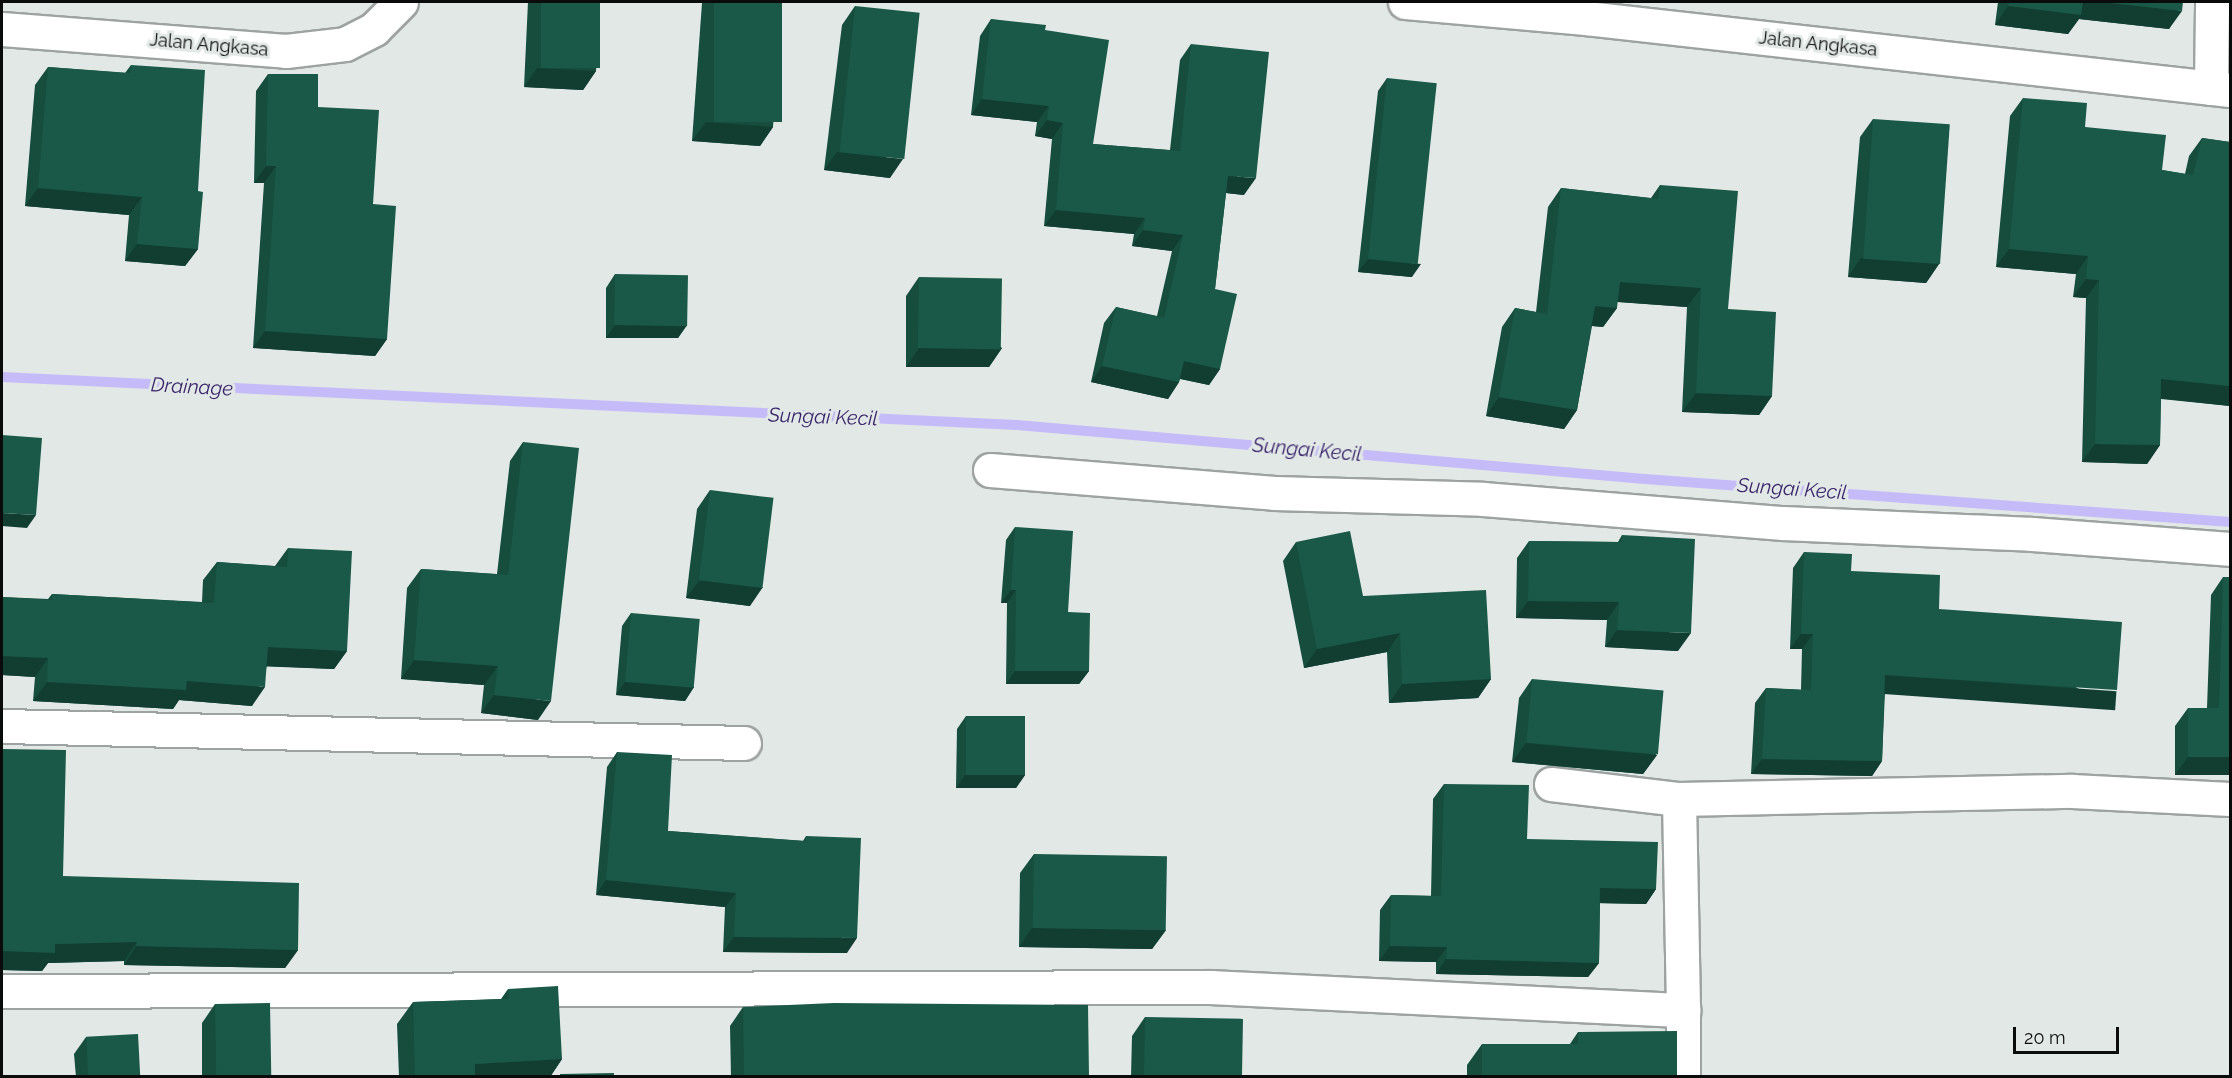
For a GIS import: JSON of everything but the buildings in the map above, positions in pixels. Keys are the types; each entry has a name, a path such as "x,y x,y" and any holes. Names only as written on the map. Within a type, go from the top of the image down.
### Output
{"street":[{"name":"Jalan Angkasa","path":"2,29 286,51 345,44 374,29 401,2"},
{"name":"Jalan Angkasa","path":"1405,2 1582,10 2221,89"},
{"path":"2212,2 2221,89"},
{"path":"990,470 1274,493 1483,499 1783,524 2032,534 2230,549"},
{"path":"2,726 744,743"},
{"path":"1551,784 1679,799 2072,791 2230,799"},
{"path":"1679,799 1683,1077"},
{"path":"2,992 1211,987 1683,1010"}],"waterway":[{"name":"Sungai Kecil","path":"2,377 1017,425 1645,479 2230,522"}],"water label":[{"name":"Drainage","path":"192,387"}]}
